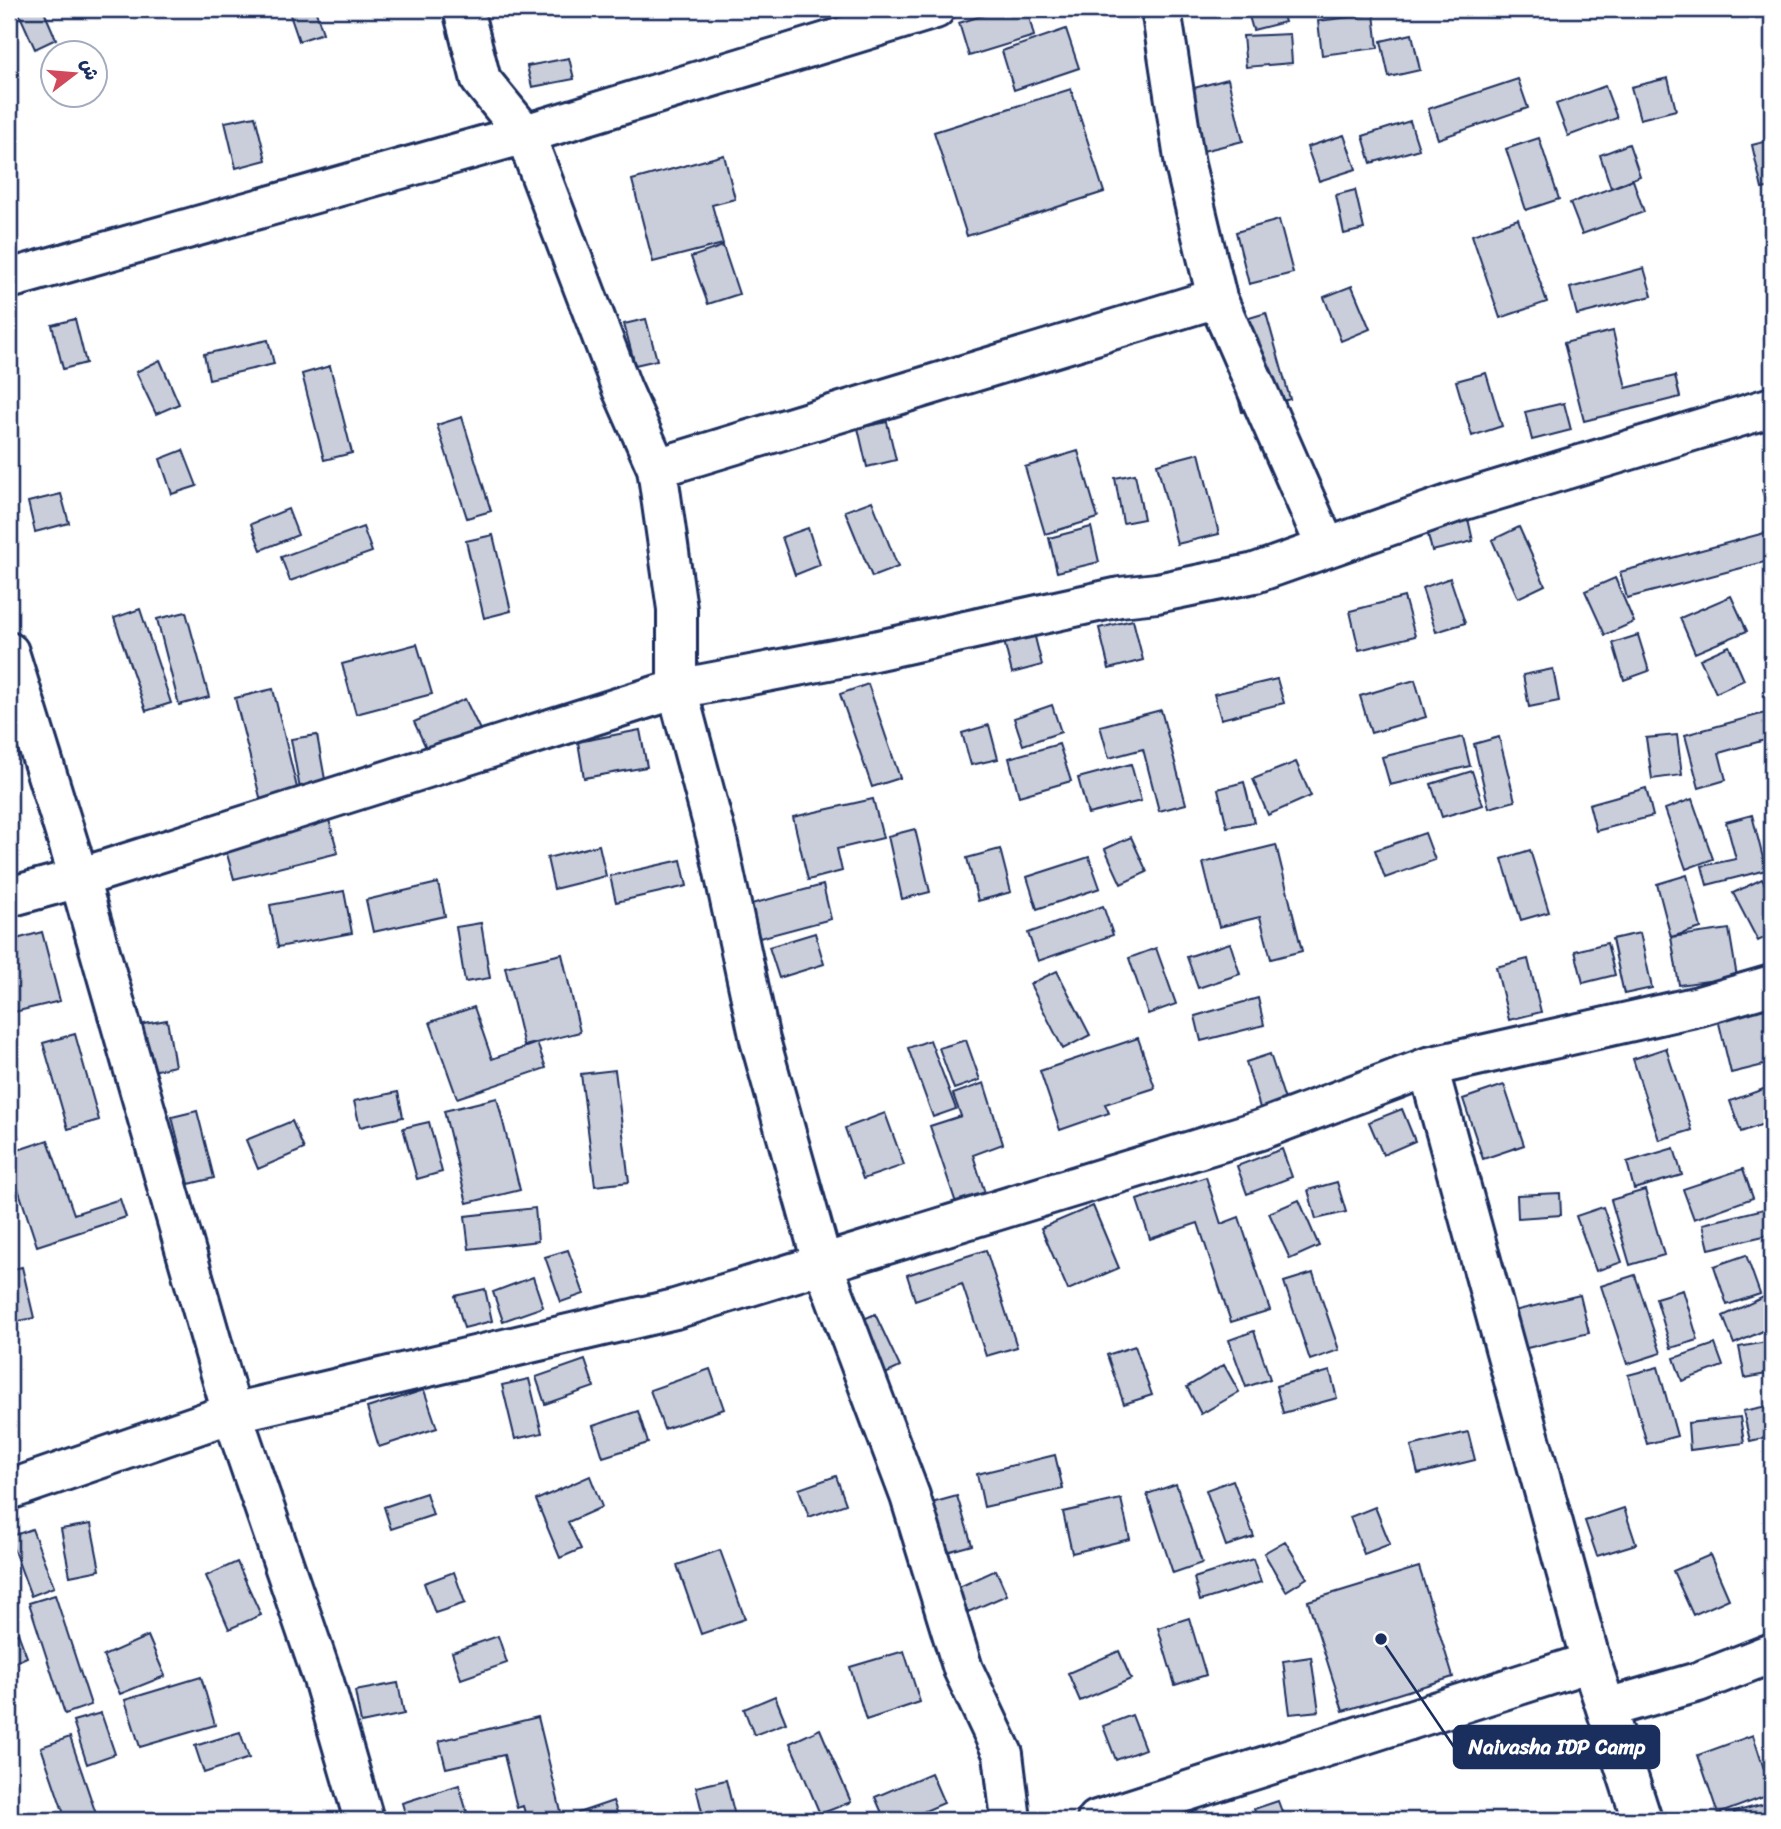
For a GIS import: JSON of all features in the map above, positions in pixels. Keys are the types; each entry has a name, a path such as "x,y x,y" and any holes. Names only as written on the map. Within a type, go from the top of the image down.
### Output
{"street":[{"path":"463,9 481,80 525,134 622,389 657,468 677,609 677,690 717,839 760,1040 822,1262 910,1496 963,1669 1003,1754 1011,1820"},
{"path":"9,279 525,134 935,9"},
{"path":"1161,9 1185,165 1217,298 1326,547"},
{"path":"657,468 1217,298"},
{"path":"9,897 79,878 677,690 878,650 1120,597 1157,593 1255,573 1454,503 1772,407"},
{"path":"9,652 79,878 232,1413 324,1682 364,1820"},
{"path":"9,1490 232,1413 675,1309 1261,1130 1428,1068 1699,1006 1772,985"},
{"path":"1428,1068 1591,1662 1642,1820"},
{"path":"1607,1708 1698,1682 1772,1653"},
{"path":"1097,1820 1591,1662"}],"building":[{"path":"17,9 43,9 56,38 38,38 38,48 35,49"},
{"path":"288,9 315,9 323,33 299,41"},
{"path":"1003,9 1027,9 1034,36 969,56 959,23"},
{"path":"1247,9 1281,9 1285,22 1253,30"},
{"path":"1374,14 1378,48 1322,55 1318,21"},
{"path":"1066,29 1079,68 1014,90 1002,51"},
{"path":"1290,34 1292,63 1246,67 1243,36"},
{"path":"1412,34 1420,70 1389,77 1381,41"},
{"path":"569,58 574,79 532,87 527,66"},
{"path":"1668,78 1676,110 1640,119 1631,87"},
{"path":"1228,79 1243,141 1179,157 1164,96"},
{"path":"1518,79 1528,108 1438,139 1428,109"},
{"path":"1605,86 1617,118 1568,136 1556,104"},
{"path":"1071,89 1104,192 967,236 934,132"},
{"path":"255,116 266,160 236,168 225,122"},
{"path":"1410,121 1419,149 1371,163 1363,136"},
{"path":"1344,135 1356,169 1319,181 1307,147"},
{"path":"1539,138 1559,199 1526,210 1506,149"},
{"path":"1772,140 1772,187 1762,189 1752,145"},
{"path":"1629,144 1640,176 1611,188 1600,155"},
{"path":"724,155 735,199 712,205 723,244 653,262 632,180"},
{"path":"1633,180 1644,212 1582,234 1570,203"},
{"path":"1355,190 1364,229 1344,234 1336,195"},
{"path":"1518,219 1547,302 1500,318 1472,235"},
{"path":"1279,220 1293,273 1249,284 1236,232"},
{"path":"723,246 739,294 708,304 691,257"},
{"path":"1644,268 1652,296 1577,315 1570,288"},
{"path":"1352,286 1370,329 1341,341 1324,297"},
{"path":"1266,313 1290,399 1242,412 1219,327"},
{"path":"75,319 86,363 63,369 52,325"},
{"path":"646,319 657,360 635,365 624,324"},
{"path":"1613,331 1626,388 1675,376 1680,397 1584,421 1564,343"},
{"path":"268,340 274,364 209,379 204,354"},
{"path":"160,360 179,404 156,414 136,372"},
{"path":"330,366 352,453 324,460 302,374"},
{"path":"1486,373 1502,426 1472,436 1456,381"},
{"path":"1564,403 1571,430 1532,440 1525,412"},
{"path":"462,417 491,511 467,518 437,425"},
{"path":"887,422 896,460 867,467 858,428"},
{"path":"183,450 197,486 172,494 160,459"},
{"path":"1078,451 1098,518 1045,534 1025,467"},
{"path":"1199,453 1219,534 1177,544 1157,464"},
{"path":"1135,474 1144,519 1123,523 1115,478"},
{"path":"1772,487 1772,522 1762,490"},
{"path":"61,494 69,523 35,532 28,502"},
{"path":"872,501 898,567 872,577 845,511"},
{"path":"1465,505 1473,541 1432,551 1423,514"},
{"path":"288,509 298,535 261,550 251,524"},
{"path":"363,527 372,552 290,581 281,557"},
{"path":"1091,527 1099,562 1057,572 1049,538"},
{"path":"1519,527 1545,585 1518,598 1492,540"},
{"path":"808,528 820,565 795,575 782,537"},
{"path":"1768,532 1772,560 1627,598 1620,572"},
{"path":"493,535 511,611 484,618 466,541"},
{"path":"1450,578 1465,623 1436,632 1422,588"},
{"path":"1615,578 1634,622 1605,635 1585,591"},
{"path":"1731,596 1747,631 1695,653 1680,618"},
{"path":"1404,597 1415,636 1359,650 1350,611"},
{"path":"140,609 171,703 146,711 114,618"},
{"path":"186,612 209,697 179,705 157,619"},
{"path":"1133,620 1143,660 1109,669 1099,628"},
{"path":"1031,621 1042,665 1012,673 1001,629"},
{"path":"1638,635 1649,671 1624,680 1613,643"},
{"path":"417,644 432,694 356,714 342,664"},
{"path":"1729,646 1744,680 1716,693 1700,659"},
{"path":"1553,669 1559,701 1529,707 1523,675"},
{"path":"1277,679 1284,703 1221,719 1214,694"},
{"path":"1415,680 1426,717 1371,733 1360,696"},
{"path":"868,684 900,778 872,787 840,694"},
{"path":"273,689 298,792 261,801 235,698"},
{"path":"465,699 480,730 429,754 414,722"},
{"path":"1052,705 1061,732 1023,745 1014,718"},
{"path":"1161,710 1186,804 1159,811 1143,749 1109,758 1100,726"},
{"path":"1772,711 1772,738 1719,753 1726,780 1699,788 1685,735"},
{"path":"989,725 998,759 971,765 962,733"},
{"path":"640,730 647,767 584,778 578,742"},
{"path":"317,735 326,785 300,789 291,739"},
{"path":"1677,735 1682,775 1652,779 1646,738"},
{"path":"1463,737 1470,766 1390,785 1382,757"},
{"path":"1499,737 1515,801 1489,808 1474,744"},
{"path":"1059,744 1071,781 1019,796 1009,758"},
{"path":"1296,762 1311,796 1268,815 1253,779"},
{"path":"1131,764 1141,801 1088,814 1078,778"},
{"path":"1472,771 1483,805 1442,817 1431,784"},
{"path":"1244,782 1254,822 1227,827 1218,789"},
{"path":"1646,788 1653,816 1596,831 1589,804"},
{"path":"873,799 883,838 837,849 842,871 808,880 793,817"},
{"path":"1692,799 1713,859 1686,869 1665,809"},
{"path":"1752,815 1766,870 1707,885 1702,866 1736,859 1726,822"},
{"path":"329,820 338,853 234,879 225,847"},
{"path":"915,829 930,892 902,899 888,836"},
{"path":"1425,833 1435,860 1385,878 1375,850"},
{"path":"1131,837 1147,872 1121,884 1105,849"},
{"path":"599,845 606,876 554,889 547,858"},
{"path":"1276,845 1302,951 1271,959 1260,917 1219,927 1203,863"},
{"path":"1000,849 1011,892 978,901 967,858"},
{"path":"1530,850 1549,912 1521,920 1502,859"},
{"path":"1089,857 1100,888 1037,909 1027,877"},
{"path":"681,860 687,886 616,902 610,876"},
{"path":"1687,875 1701,928 1671,937 1657,884"},
{"path":"1762,879 1772,898 1772,934 1758,941 1733,893"},
{"path":"438,883 445,916 373,932 366,900"},
{"path":"823,885 831,919 748,941 740,907"},
{"path":"344,891 352,933 278,947 270,905"},
{"path":"1103,906 1113,935 1038,961 1028,933"},
{"path":"481,923 490,978 465,982 456,927"},
{"path":"1729,929 1737,977 1679,985 1671,937"},
{"path":"42,932 60,1001 10,1013 9,941"},
{"path":"815,933 824,964 779,978 769,947"},
{"path":"1640,933 1652,988 1624,994 1612,939"},
{"path":"1230,943 1240,974 1198,988 1187,957"},
{"path":"1607,943 1615,975 1583,983 1575,951"},
{"path":"1156,948 1176,1004 1148,1014 1129,958"},
{"path":"562,954 580,1032 524,1046 505,967"},
{"path":"1528,959 1541,1012 1509,1020 1496,967"},
{"path":"1057,971 1090,1035 1063,1049 1030,984"},
{"path":"1258,998 1264,1025 1201,1041 1195,1016"},
{"path":"1772,1006 1772,1063 1731,1073 1718,1019"},
{"path":"474,1007 492,1059 537,1043 546,1068 457,1098 430,1022"},
{"path":"167,1020 175,1066 148,1072 138,1025"},
{"path":"75,1034 99,1120 68,1129 43,1043"},
{"path":"1138,1038 1155,1088 1105,1104 1109,1113 1060,1130 1040,1071"},
{"path":"930,1040 956,1109 933,1117 908,1048"},
{"path":"966,1040 980,1080 954,1089 939,1048"},
{"path":"1666,1048 1692,1130 1659,1140 1633,1059"},
{"path":"1270,1054 1286,1103 1261,1111 1246,1062"},
{"path":"615,1070 629,1182 595,1186 581,1074"},
{"path":"984,1083 1003,1144 973,1155 985,1193 956,1203 930,1126 961,1116 953,1094"},
{"path":"1504,1085 1524,1145 1483,1159 1463,1099"},
{"path":"1772,1086 1772,1121 1741,1132 1730,1101"},
{"path":"398,1092 403,1117 360,1127 354,1101"},
{"path":"497,1098 520,1190 467,1203 444,1111"},
{"path":"9,1108 19,1139 9,1143"},
{"path":"1402,1109 1415,1141 1383,1155 1369,1122"},
{"path":"197,1111 214,1178 189,1184 172,1117"},
{"path":"885,1113 904,1165 863,1179 845,1128"},
{"path":"292,1121 304,1149 258,1169 246,1140"},
{"path":"429,1122 442,1172 417,1179 403,1128"},
{"path":"48,1140 74,1214 120,1199 126,1217 37,1246 9,1161 9,1153"},
{"path":"1772,1147 1772,1177 1771,1177 1763,1150"},
{"path":"1674,1148 1682,1175 1634,1189 1627,1162"},
{"path":"1282,1149 1292,1177 1247,1194 1237,1166"},
{"path":"1743,1169 1753,1198 1694,1219 1683,1189"},
{"path":"1206,1177 1221,1224 1239,1217 1270,1310 1231,1322 1198,1223 1150,1239 1137,1200"},
{"path":"1337,1182 1346,1212 1316,1219 1308,1190"},
{"path":"1645,1190 1664,1255 1630,1265 1611,1200"},
{"path":"1560,1193 1561,1215 1518,1218 1517,1195"},
{"path":"1299,1200 1319,1246 1290,1259 1269,1213"},
{"path":"1093,1206 1119,1268 1068,1290 1041,1228"},
{"path":"1603,1207 1622,1262 1596,1271 1576,1216"},
{"path":"1772,1207 1772,1234 1709,1249 1703,1224"},
{"path":"535,1208 538,1241 469,1249 465,1216"},
{"path":"568,1250 584,1294 561,1302 545,1257"},
{"path":"986,1250 1017,1347 986,1356 962,1284 915,1300 907,1275"},
{"path":"1746,1255 1760,1294 1727,1305 1714,1266"},
{"path":"22,1267 34,1318 9,1323 9,1270"},
{"path":"1313,1273 1339,1350 1310,1360 1284,1282"},
{"path":"1635,1275 1661,1353 1627,1364 1601,1286"},
{"path":"533,1277 543,1307 503,1321 493,1292"},
{"path":"485,1289 492,1321 464,1328 455,1296"},
{"path":"1683,1290 1698,1340 1671,1348 1656,1298"},
{"path":"1772,1293 1772,1327 1734,1344 1723,1316"},
{"path":"1580,1295 1589,1333 1523,1349 1514,1311"},
{"path":"875,1314 900,1367 873,1380 848,1326"},
{"path":"1254,1331 1270,1379 1246,1387 1229,1340"},
{"path":"1772,1341 1772,1373 1745,1378 1739,1347"},
{"path":"1715,1344 1723,1366 1682,1381 1674,1358"},
{"path":"1135,1346 1152,1395 1124,1404 1107,1355"},
{"path":"585,1360 594,1387 545,1404 536,1377"},
{"path":"1224,1365 1239,1392 1201,1414 1187,1387"},
{"path":"1658,1367 1677,1436 1647,1444 1628,1375"},
{"path":"710,1369 724,1409 664,1429 650,1390"},
{"path":"1330,1371 1337,1398 1283,1413 1276,1386"},
{"path":"529,1379 542,1433 515,1439 502,1385"},
{"path":"424,1390 437,1428 379,1447 367,1408"},
{"path":"1772,1405 1772,1436 1750,1441 1743,1411"},
{"path":"638,1411 648,1443 603,1457 593,1426"},
{"path":"1740,1417 1744,1443 1690,1450 1688,1423"},
{"path":"1468,1432 1475,1460 1418,1474 1411,1446"},
{"path":"1055,1455 1063,1489 984,1507 977,1474"},
{"path":"590,1476 602,1507 568,1522 581,1549 560,1558 536,1500"},
{"path":"836,1476 846,1504 809,1517 799,1489"},
{"path":"1233,1480 1254,1537 1226,1546 1206,1490"},
{"path":"1176,1484 1202,1563 1173,1573 1147,1494"},
{"path":"426,1493 433,1515 391,1529 384,1507"},
{"path":"957,1496 972,1545 943,1553 928,1504"},
{"path":"1121,1499 1130,1539 1072,1553 1063,1512"},
{"path":"1375,1507 1390,1544 1364,1554 1350,1517"},
{"path":"1624,1508 1636,1544 1597,1556 1585,1521"},
{"path":"91,1524 100,1570 70,1576 61,1529"},
{"path":"32,1529 54,1587 31,1596 9,1537"},
{"path":"1285,1541 1307,1578 1286,1591 1264,1553"},
{"path":"720,1550 745,1619 701,1634 677,1565"},
{"path":"1710,1555 1729,1599 1693,1615 1673,1571"},
{"path":"1253,1559 1261,1582 1200,1601 1194,1578"},
{"path":"237,1562 261,1615 229,1629 206,1576"},
{"path":"1419,1567 1453,1677 1343,1711 1308,1601"},
{"path":"996,1570 1007,1595 968,1612 957,1588"},
{"path":"1772,1570 1772,1609 1763,1573"},
{"path":"454,1572 465,1603 435,1613 424,1583"},
{"path":"55,1595 91,1705 65,1714 29,1603"},
{"path":"1189,1618 1206,1675 1175,1685 1158,1628"},
{"path":"18,1633 27,1657 9,1665 9,1637"},
{"path":"148,1636 165,1676 120,1694 103,1656"},
{"path":"498,1636 507,1663 461,1679 452,1652"},
{"path":"904,1651 920,1702 866,1720 850,1667"},
{"path":"1119,1651 1131,1679 1080,1701 1068,1673"},
{"path":"1311,1657 1319,1711 1290,1714 1283,1661"},
{"path":"201,1677 215,1725 140,1747 125,1700"},
{"path":"1772,1677 1772,1709 1765,1678"},
{"path":"398,1683 404,1714 361,1723 355,1691"},
{"path":"775,1696 786,1723 754,1735 744,1709"},
{"path":"101,1713 115,1754 87,1764 73,1721"},
{"path":"1132,1715 1145,1749 1116,1760 1103,1726"},
{"path":"538,1717 563,1820 527,1820 523,1806 517,1808 504,1755 446,1768 439,1741"},
{"path":"820,1729 851,1802 820,1814 790,1743"},
{"path":"240,1732 249,1758 204,1773 195,1746"},
{"path":"1753,1735 1772,1794 1718,1814 1698,1755"},
{"path":"70,1737 98,1820 66,1820 41,1747"},
{"path":"931,1773 944,1803 904,1820 885,1820 875,1797"},
{"path":"726,1780 736,1820 704,1820 696,1787"},
{"path":"459,1785 469,1819 407,1820 402,1803"},
{"path":"613,1801 620,1820 580,1820 578,1813"},
{"path":"1278,1801 1285,1820 1258,1820 1254,1809"},
{"path":"1772,1802 1772,1820 1736,1820 1734,1812"}],"place":[{"name":"Naivasha IDP Camp","path":"1381,1639"}]}
